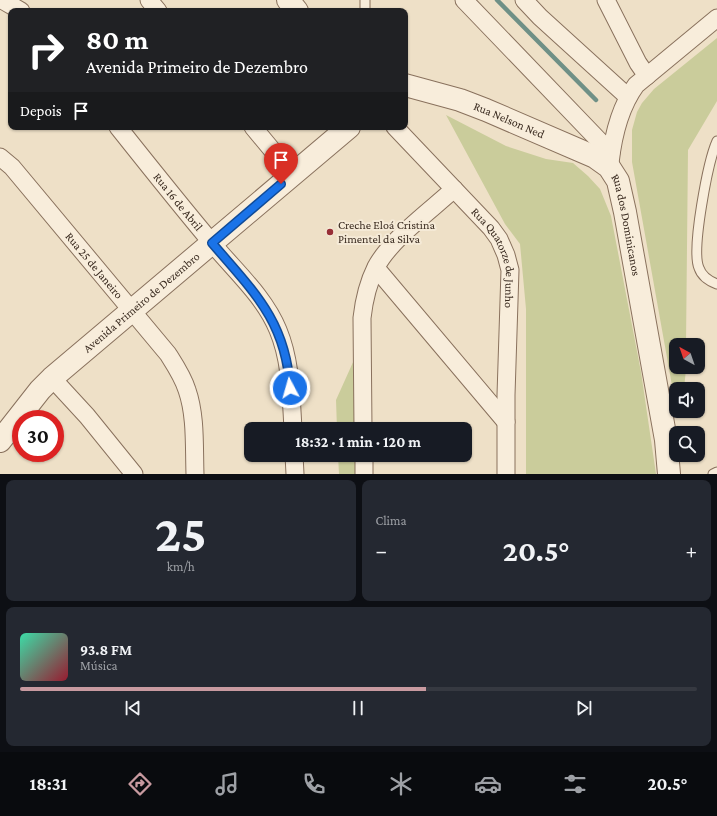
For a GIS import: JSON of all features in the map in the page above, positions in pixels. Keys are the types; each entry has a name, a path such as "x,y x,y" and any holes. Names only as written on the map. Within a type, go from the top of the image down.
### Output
{"street":[{"path":"2,0 16,8"},
{"path":"149,0 156,8"},
{"path":"288,0 295,8"},
{"path":"464,0 610,160"},
{"path":"524,0 540,17 628,97"},
{"path":"606,0 638,63 647,76"},
{"path":"610,160 622,110 636,85 717,18"},
{"name":"Rua Nelson Ned","path":"408,86 460,100 595,157 610,160"},
{"name":"Rua 16 de Abril","path":"120,130 269,313 278,330 290,374 293,422"},
{"path":"255,130 292,174"},
{"name":"Avenida Primeiro de Dezembro","path":"0,441 40,390 52,378 345,130"},
{"name":"Rua Quatorze de Junho","path":"399,130 491,228 499,239 506,254 510,270 506,474"},
{"name":"Rua 25 de Janeiro","path":"0,157 12,167 168,354 187,389 191,406 195,474"},
{"name":"Rua dos Dominicanos","path":"610,160 618,181 624,205 664,424 669,474"},
{"path":"363,422 362,318 366,293 376,268 384,254 396,241 454,189"},
{"path":"376,268 506,422"},
{"path":"52,378 87,416 134,474"},
{"path":"294,462 295,474"},
{"path":"364,462 364,474"}],"lane":[{"path":"717,141 710,160 700,223 697,262 699,270 704,276 717,284"},
{"path":"713,474 717,472"}],"green space":[{"path":"717,38 717,101 688,150 686,338 669,338 669,369 632,162 632,130 637,112 642,103 654,89"},
{"path":"446,115 506,146 546,159 573,163 600,189 611,216 641,372 656,474 526,474 526,309 520,244 505,224"},
{"path":"354,360 356,422 337,422 336,400"},
{"path":"670,374 686,374 685,382 671,382"},
{"path":"338,462 357,462 357,474 339,474"}],"waterway":[{"path":"497,0 596,100"}],"place":[{"name":"Creche Eloá Cristina Pimentel da Silva","path":"330,232"}],"route":[{"path":"281,184 212,243 247,283 269,313 278,330 285,352 290,374 290,388"}]}
